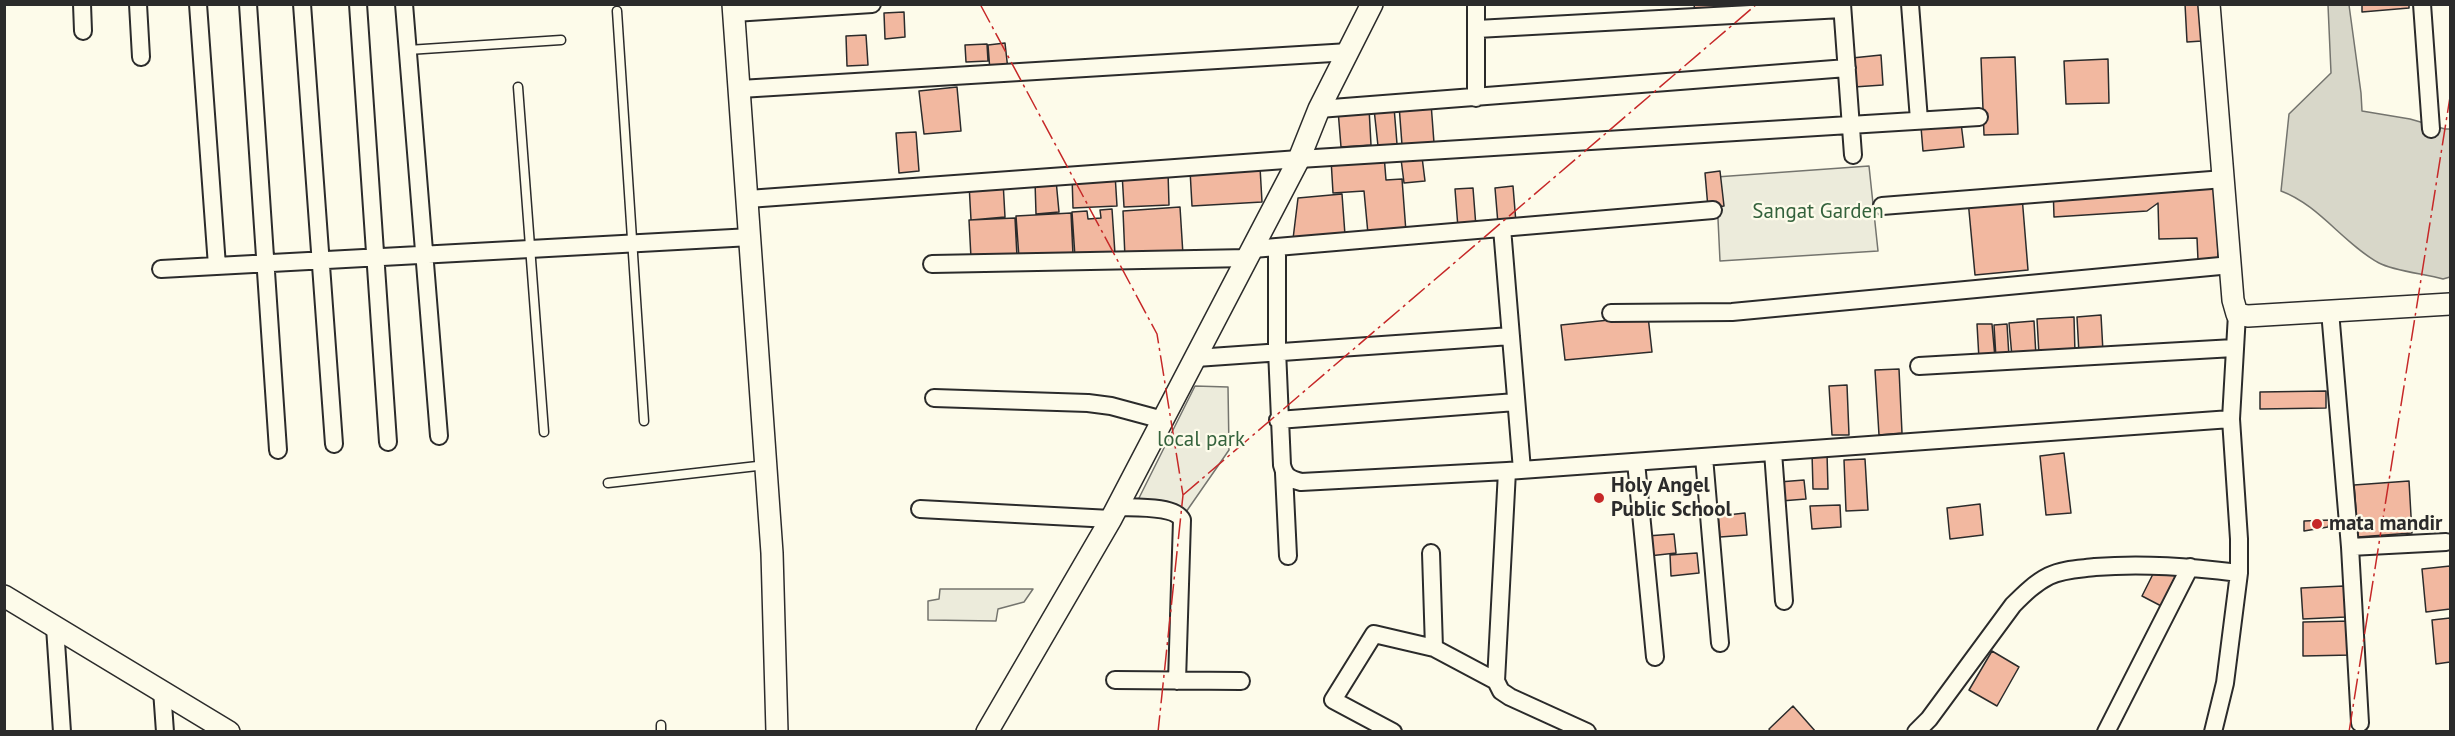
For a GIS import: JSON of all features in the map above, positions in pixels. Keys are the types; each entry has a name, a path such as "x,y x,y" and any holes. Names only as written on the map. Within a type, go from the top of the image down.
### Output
{"street":[{"path":"82,4 83,31"},
{"path":"138,4 141,57"},
{"path":"198,4 217,266"},
{"path":"248,4 279,450"},
{"path":"302,4 334,444"},
{"path":"358,4 388,442"},
{"path":"404,4 440,436"},
{"path":"777,732 772,553 734,9 872,4"},
{"path":"987,732 1114,513 1196,358 1299,159 1319,109 1372,4"},
{"path":"1476,4 1476,98"},
{"path":"1910,4 1919,120"},
{"path":"2209,4 2236,314 2231,419 2239,539 2239,573 2225,683 2213,732"},
{"path":"2422,4 2431,129"},
{"path":"1477,29 1842,7 1853,155"},
{"path":"740,89 1348,52"},
{"path":"1319,109 1847,68"},
{"path":"748,199 1299,159 1979,117"},
{"path":"1882,206 2224,179"},
{"path":"932,264 1250,253 1277,247 1713,210"},
{"path":"1502,228 1516,402 1515,470 1496,681 1500,691 1510,697 1587,732"},
{"path":"161,269 751,237"},
{"path":"1277,247 1278,420 1284,473 1288,556"},
{"path":"1611,313 1732,312 2231,266"},
{"path":"2236,314 2248,316 2451,304"},
{"path":"2331,311 2350,546 2360,723"},
{"path":"1196,358 1276,350 1511,336"},
{"path":"1919,366 2234,348"},
{"path":"934,398 1088,403 1111,406 1163,420"},
{"path":"1278,420 1516,402"},
{"path":"1284,473 1290,479 1301,482 1515,470 2231,419"},
{"path":"1773,452 1784,601"},
{"path":"1704,457 1720,643"},
{"path":"1636,462 1655,657"},
{"path":"920,509 1114,513 1169,510 1180,515 1182,520 1177,681"},
{"path":"2350,546 2446,542"},
{"path":"1431,553 1434,648"},
{"path":"1917,732 2013,605 2028,590 2050,575 2074,569 2130,564 2190,567 2239,573"},
{"path":"2106,732 2190,567"},
{"path":"4,596 230,732"},
{"path":"55,627 62,732"},
{"path":"1393,732 1333,700 1374,634 1434,648 1496,681"},
{"path":"1115,680 1241,681"},
{"path":"162,690 165,732"}],"lane":[{"path":"617,11 644,421"},
{"path":"408,50 561,40"},
{"path":"518,87 544,432"},
{"path":"608,483 766,465"}],"green space":[{"name":"Sangat Garden","path":"1869,166 1878,251 1720,261 1716,177"},
{"name":"local park","path":"1195,386 1228,387 1229,450 1186,512 1135,506"},
{"path":"940,589 1033,589 1024,602 998,609 996,621 928,620 928,601 939,599"}],"shaded area":[{"path":"2328,5 2349,5 2362,111 2450,129 2450,277 2443,279 2379,263 2366,255 2307,205 2281,191 2289,114 2331,73"}],"building":[{"path":"1694,4 1721,4 1722,12 1695,14"},
{"path":"2185,4 2201,4 2202,41 2187,42"},
{"path":"2362,4 2409,4 2409,8 2362,12"},
{"path":"904,12 905,37 885,39 884,13"},
{"path":"866,35 868,65 847,66 846,36"},
{"path":"1005,43 1008,70 990,71 988,45"},
{"path":"987,44 988,61 966,62 965,45"},
{"path":"1881,55 1883,85 1854,87 1852,58"},
{"path":"2015,57 2018,134 1984,135 1981,58"},
{"path":"2108,59 2109,103 2066,104 2064,61"},
{"path":"957,87 961,131 924,134 919,91"},
{"path":"1431,103 1434,143 1402,145 1399,105"},
{"path":"1394,107 1397,144 1378,146 1374,109"},
{"path":"1369,108 1371,145 1341,147 1338,110"},
{"path":"1961,123 1964,147 1923,151 1921,127"},
{"path":"916,132 919,171 899,173 896,133"},
{"path":"1384,155 1386,180 1402,179 1406,232 1368,234 1364,191 1333,193 1331,159"},
{"path":"1422,157 1425,181 1404,183 1401,159"},
{"path":"1260,167 1262,202 1192,206 1190,170"},
{"path":"1720,171 1724,206 1708,208 1705,173"},
{"path":"1168,172 1169,205 1124,207 1122,173"},
{"path":"1115,174 1117,206 1073,208 1072,176"},
{"path":"2216,179 2218,259 2198,260 2197,238 2159,239 2158,203 2147,211 2054,217 2053,185"},
{"path":"1056,180 1059,212 1036,214 1035,181"},
{"path":"1003,181 1005,217 971,220 969,184"},
{"path":"1513,186 1516,223 1498,224 1495,188"},
{"path":"1473,188 1476,227 1458,228 1455,189"},
{"path":"1342,194 1345,235 1293,239 1298,198"},
{"path":"2022,196 2028,270 1975,275 1968,200"},
{"path":"1180,207 1183,255 1125,258 1123,211"},
{"path":"1112,209 1115,254 1075,257 1072,212 1087,211 1088,219 1101,218 1100,210"},
{"path":"1071,213 1073,255 1019,258 1016,216"},
{"path":"1015,218 1017,257 971,258 969,220"},
{"path":"2101,315 2103,352 2079,354 2077,317"},
{"path":"1648,316 1652,352 1565,360 1561,325"},
{"path":"2074,317 2075,353 2039,355 2037,319"},
{"path":"2034,321 2036,356 2012,357 2009,323"},
{"path":"1977,324 1992,324 1995,358 1979,359"},
{"path":"2007,324 2009,357 1996,358 1994,325"},
{"path":"1899,369 1902,433 1879,435 1875,370"},
{"path":"1847,385 1849,435 1832,435 1829,386"},
{"path":"2326,391 2326,408 2260,409 2260,392"},
{"path":"1812,453 1827,453 1828,489 1813,489"},
{"path":"2064,453 2071,513 2046,515 2040,456"},
{"path":"1865,459 1868,510 1846,511 1844,460"},
{"path":"1804,480 1806,499 1781,501 1779,482"},
{"path":"2409,481 2412,533 2358,537 2354,485"},
{"path":"1980,504 1983,535 1950,539 1947,508"},
{"path":"1840,505 1841,527 1812,529 1810,506"},
{"path":"1745,513 1747,535 1720,537 1718,516"},
{"name":"mata mandir","path":"2330,520 2328,527 2304,531 2304,521"},
{"path":"1674,534 1676,553 1649,556 1647,536"},
{"path":"1697,553 1699,573 1671,576 1670,555"},
{"path":"2157,566 2185,569 2165,608 2142,596"},
{"path":"2450,566 2450,609 2426,612 2422,569"},
{"path":"2344,586 2346,617 2303,619 2301,588"},
{"path":"2450,618 2450,662 2436,664 2432,620"},
{"path":"2352,621 2352,655 2303,656 2303,622"},
{"path":"1992,651 2019,667 1997,706 1969,690"},
{"path":"1793,706 1816,732 1771,732 1769,729"}],"power":[{"path":"980,4 1157,334 1183,495 1158,732"},
{"path":"1183,495 1757,4"},
{"path":"2349,732 2450,97"}],"place":[{"name":"Holy Angel Public School","path":"1599,498"},
{"name":"mata mandir","path":"2317,524"}]}
